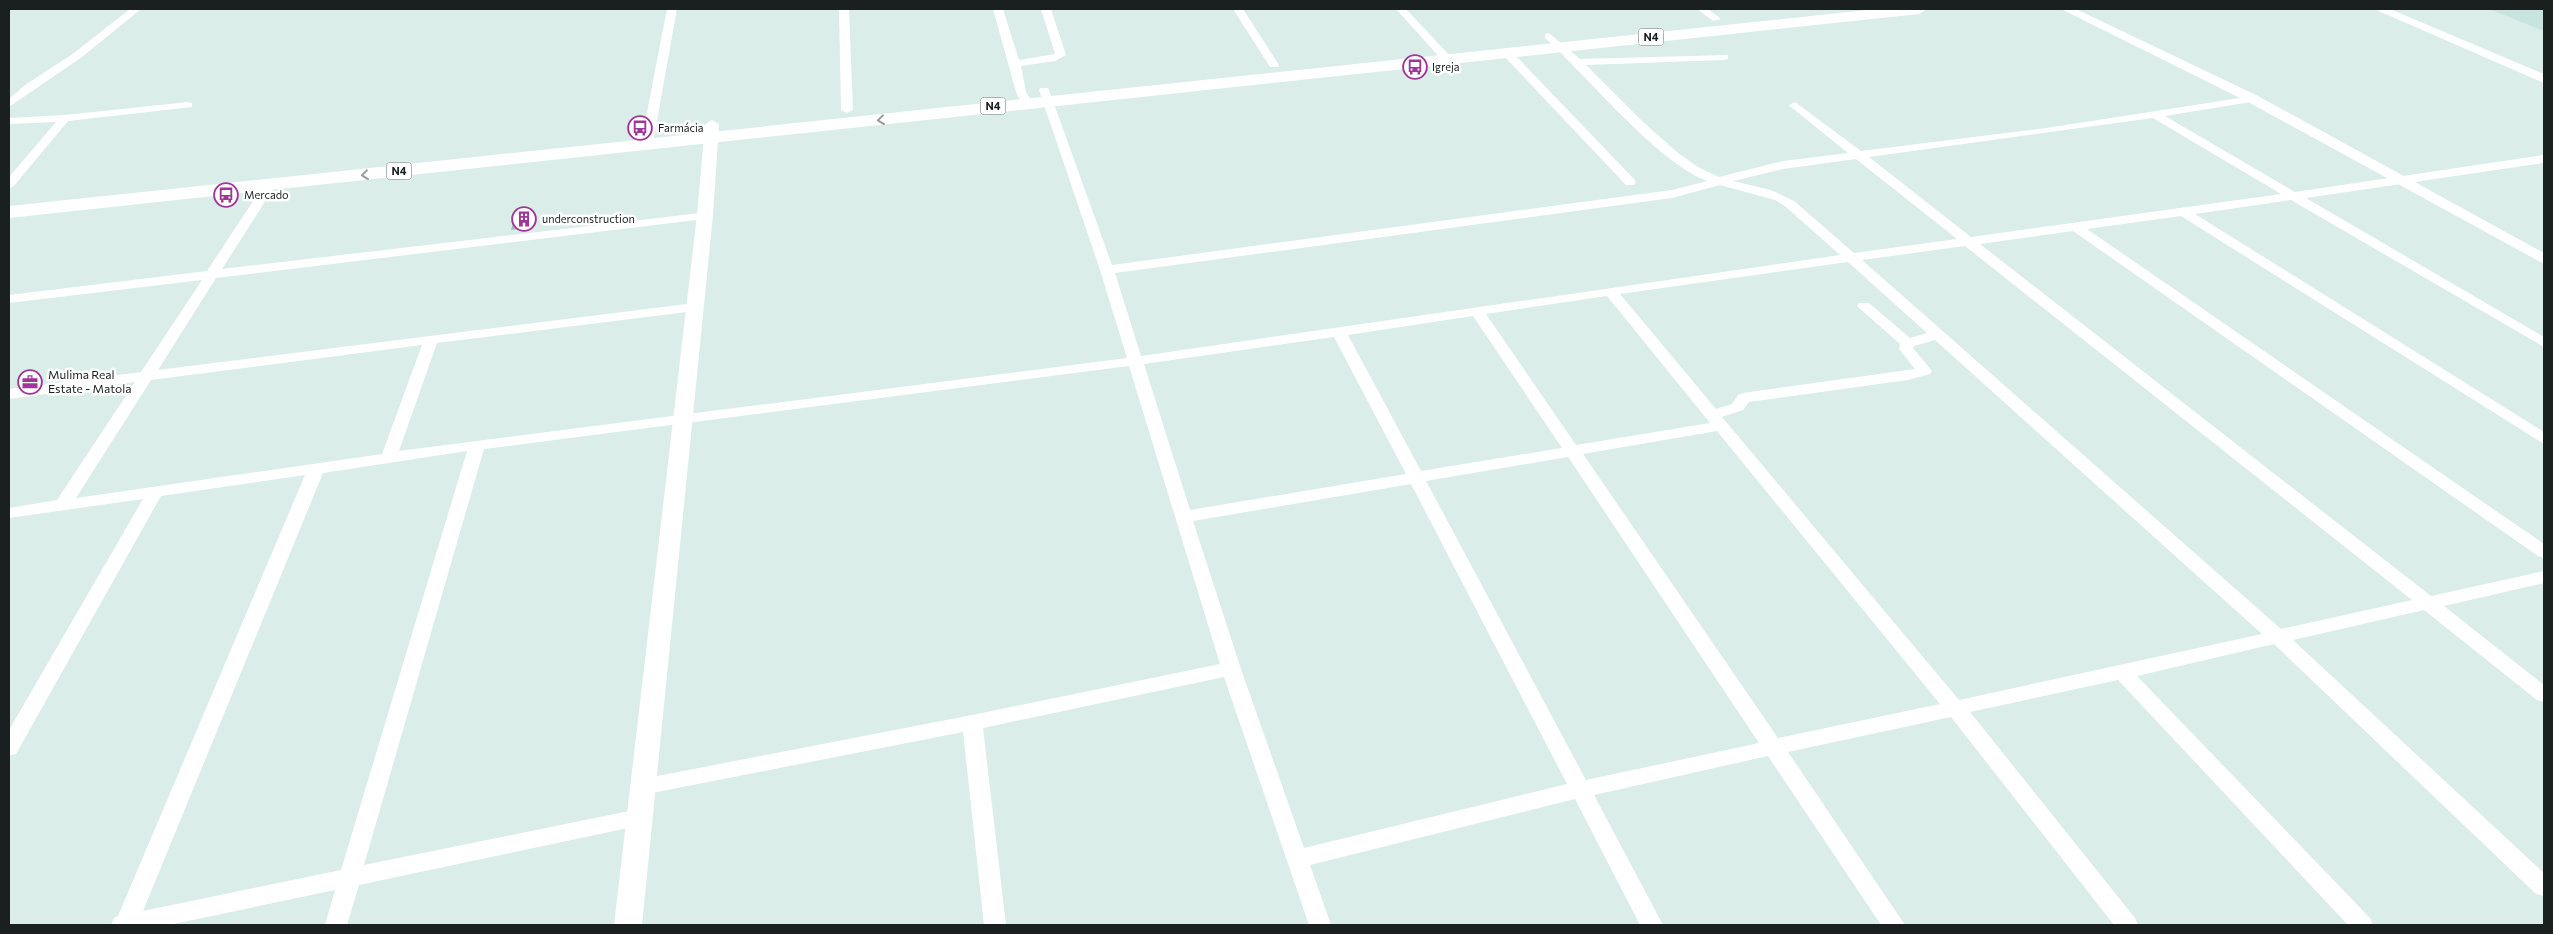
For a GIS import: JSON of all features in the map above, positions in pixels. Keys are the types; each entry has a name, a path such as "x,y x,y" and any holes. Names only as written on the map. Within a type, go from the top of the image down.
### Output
{"highway":[{"name":"N4","path":"1047,95 1274,65 1441,53 1507,53 1555,41 1716,19 1816,9"},
{"name":"N4","path":"711,131 847,110 1047,95 1555,41 1919,9"},
{"name":"N4","path":"9,199 711,131 1024,97"},
{"name":"N4","path":"9,212 269,186 649,137"}],"street":[{"path":"9,104 28,87 78,56 136,9"},
{"path":"649,137 672,9"},
{"path":"844,9 847,110"},
{"path":"998,9 1024,97"},
{"path":"1015,64 1055,58 1061,55 1046,9"},
{"path":"1238,9 1274,65"},
{"path":"1401,9 1441,53"},
{"path":"1702,9 1716,19"},
{"path":"2067,9 2253,99 2396,180 2544,260"},
{"path":"2380,9 2544,79"},
{"path":"1555,41 1658,140 1694,170 1720,180 1782,198 1852,257 2277,636 2544,887"},
{"path":"1507,53 1630,182"},
{"path":"1577,62 1724,58"},
{"path":"1047,95 1107,270 1232,669 1299,858 1320,925"},
{"path":"1107,270 1672,194 1758,170 1858,155 1969,142 2253,99"},
{"path":"9,121 65,118 188,105"},
{"path":"1795,105 2544,695"},
{"path":"2154,114 2544,343"},
{"path":"9,184 65,118"},
{"path":"628,925 705,216 711,131"},
{"path":"9,513 388,457 1135,361 1610,291 2183,212 2544,159"},
{"path":"63,505 269,186"},
{"path":"2183,212 2544,439"},
{"path":"9,298 705,216"},
{"path":"2076,226 2544,552"},
{"path":"1610,291 1715,421 1955,708 2127,925"},
{"path":"1864,306 1907,343"},
{"path":"9,394 695,307"},
{"path":"1477,312 1894,925"},
{"path":"1340,332 1415,478 1652,925"},
{"path":"1907,343 1938,335"},
{"path":"388,457 431,339"},
{"path":"1184,517 1572,452 1715,421 1738,407 1743,398 1908,376 1925,370 1906,349 1907,343"},
{"path":"336,925 477,445"},
{"path":"125,925 318,467"},
{"path":"9,748 156,491"},
{"path":"1299,858 1581,790 1774,749 2544,577"},
{"path":"642,787 972,723 1232,669"},
{"path":"2122,672 2362,925"},
{"path":"972,723 996,925"},
{"path":"125,925 349,880 640,818"}],"shaded area":[{"path":"2489,9 2544,9 2544,31"}],"building":[{"name":"underconstruction","path":"536,214 532,227 511,230 515,216"}],"place":[{"name":"Igreja","path":"1415,67"},
{"name":"Farmácia","path":"640,128"},
{"name":"Mercado","path":"226,195"},
{"name":"underconstruction","path":"524,219"},
{"name":"Mulima Real Estate - Matola","path":"30,382"}]}
